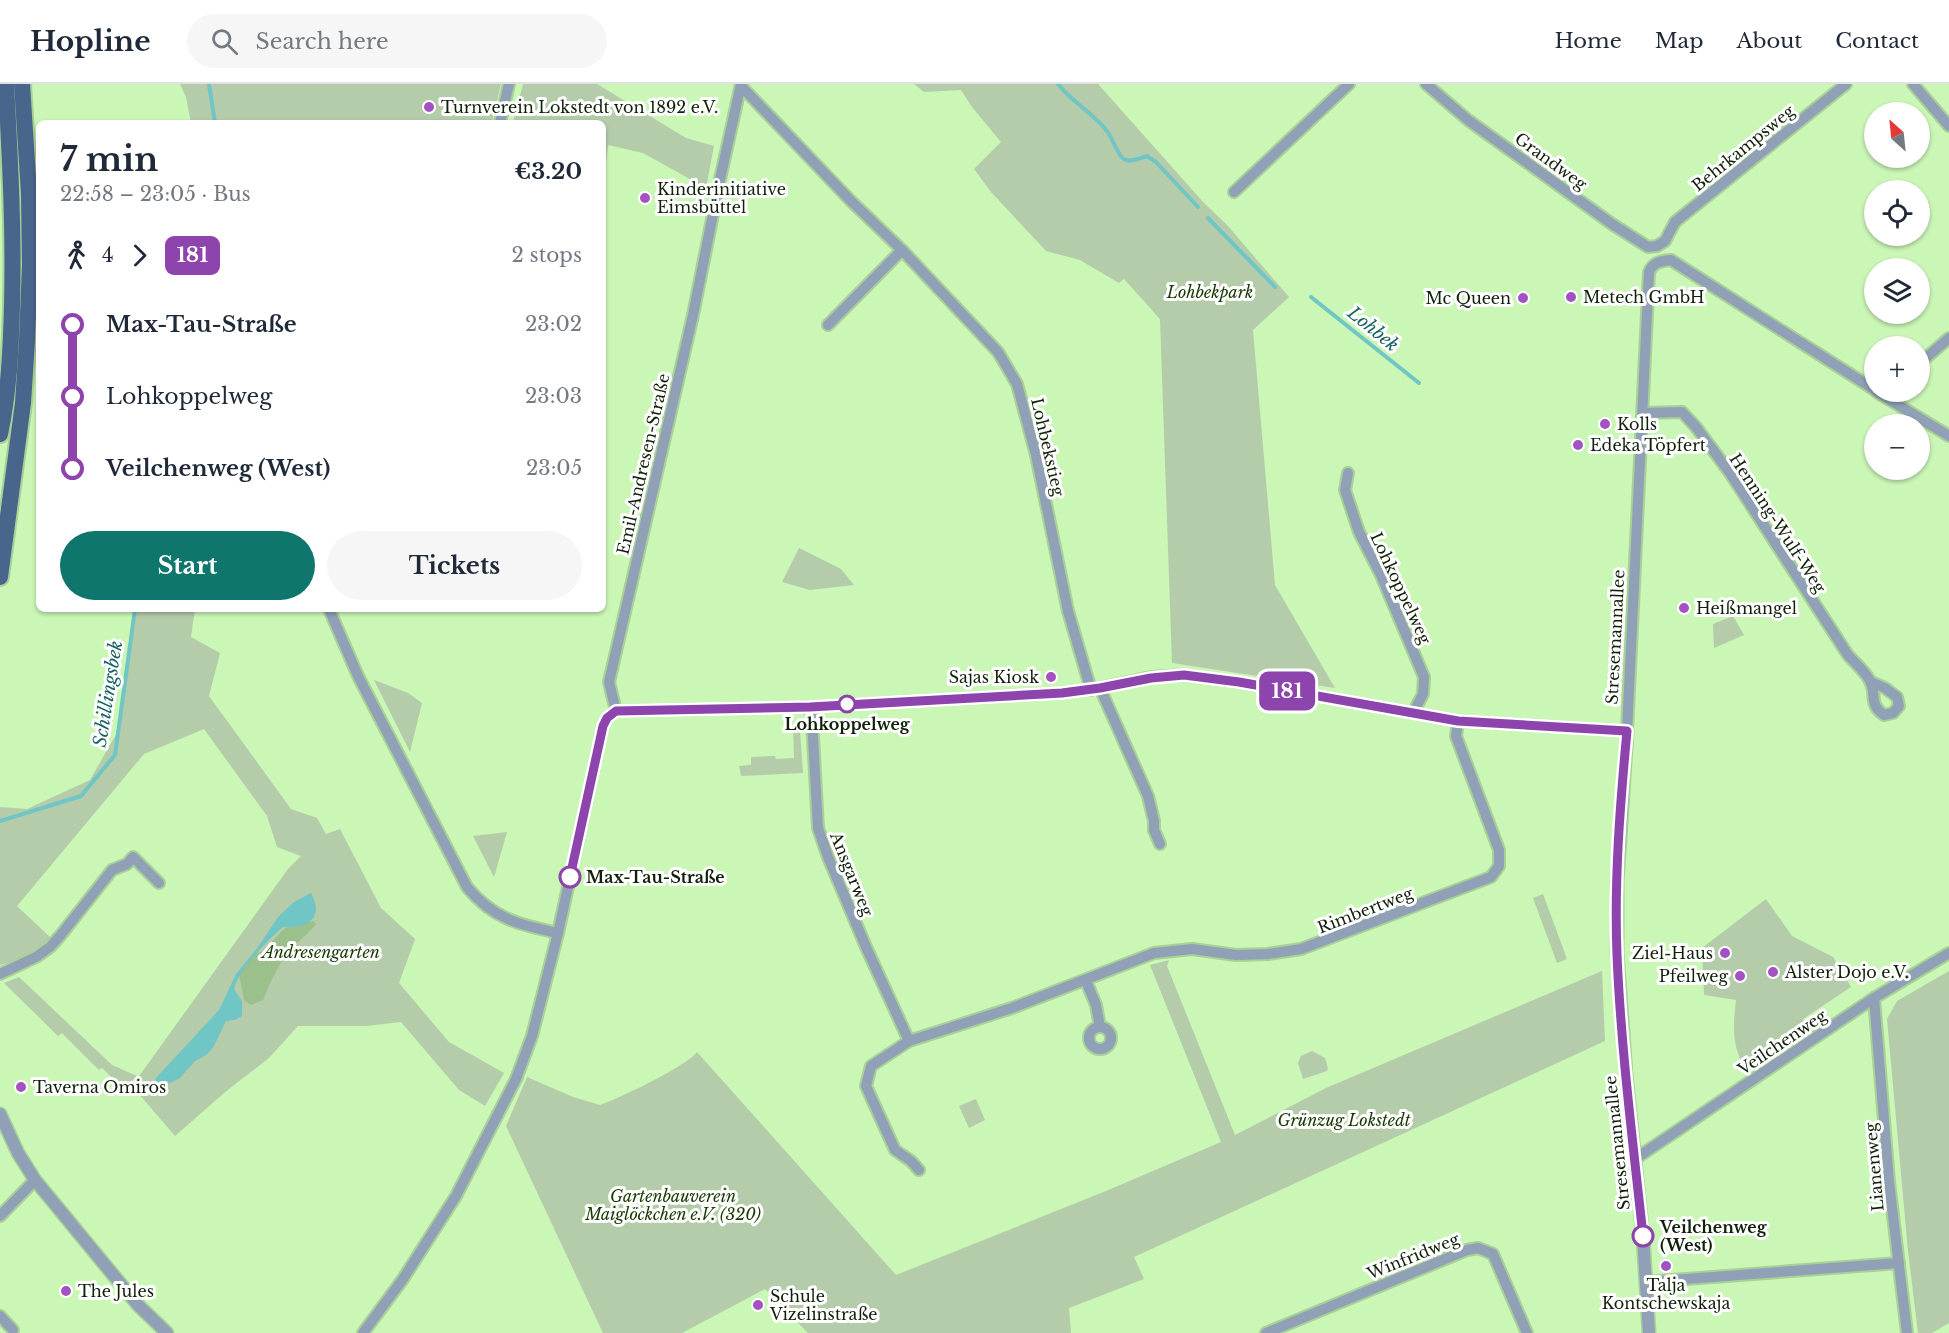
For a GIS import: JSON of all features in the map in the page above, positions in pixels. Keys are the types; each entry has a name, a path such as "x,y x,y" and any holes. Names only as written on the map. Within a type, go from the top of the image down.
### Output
{"main road":[{"path":"0,434 7,394 5,359 13,269 13,195 6,84"},
{"path":"0,576 5,496 23,403 30,265 29,194 22,84"}],"street":[{"path":"501,120 509,84"},
{"path":"1234,192 1349,84"},
{"name":"Grandweg","path":"1427,84 1468,120 1612,224 1648,247 1657,246 1665,241"},
{"name":"Behrkampsweg","path":"1665,241 1675,222 1846,84"},
{"path":"1912,84 1949,126"},
{"name":"Lohbekstieg","path":"741,85 998,352 1017,384 1036,455 1068,612 1095,689"},
{"name":"Emil-Andresen-Straße","path":"616,711 609,682 693,315 741,85"},
{"path":"828,325 902,250"},
{"name":"Stresemannallee","path":"1649,1333 1647,1282 1626,1075 1617,953 1617,882 1627,731 1649,272 1652,266 1671,260 1864,382"},
{"path":"1930,355 1949,339"},
{"path":"1896,402 1949,436"},
{"name":"Henning-Wulf-Weg","path":"1643,413 1682,412 1696,427 1730,473 1842,647 1871,682"},
{"name":"Lohkoppelweg","path":"1348,473 1345,490 1359,532 1381,575 1424,677 1423,694 1413,713"},
{"path":"330,612 358,676 468,887 483,904 501,917 558,933"},
{"path":"363,1333 403,1279 456,1196 507,1098 532,1036 558,933 603,726 607,718 616,711 810,707 1052,694 1184,675 1239,682 1458,721 1627,731"},
{"path":"1095,689 1148,796 1154,830 1160,844"},
{"name":"Ansgarweg","path":"810,707 818,828 866,947 909,1041"},
{"name":"Rimbertweg","path":"919,1170 895,1150 866,1086 871,1066 909,1041 960,1026 1086,981 1154,953 1192,949 1236,955 1300,950 1491,877 1499,866 1499,850 1456,736 1458,721"},
{"path":"0,974 36,957 50,947 112,870 127,864 133,857 159,883"},
{"name":"Veilchenweg","path":"1635,1159 1874,998 1949,953"},
{"path":"1086,981 1096,1005 1100,1027"},
{"name":"Lianenweg","path":"1874,998 1889,1182 1907,1333"},
{"path":"0,1114 18,1153 34,1180 133,1299 167,1333"},
{"path":"0,1216 34,1180"},
{"name":"Winfridweg","path":"1266,1333 1467,1250 1478,1248 1493,1254 1527,1333"},
{"path":"1647,1282 1899,1263"},
{"path":"0,1317 14,1330"}],"green space":[{"path":"180,84 501,84 492,120 190,120 186,97"},
{"path":"523,84 597,84 686,138 714,146 706,188 643,153 608,145 606,163 606,120 514,120"},
{"name":"Lohbekpark","path":"914,84 1098,84 1204,203 1227,225 1289,297 1253,330 1275,585 1335,688 1172,663 1160,319 1124,279 1119,283 1080,260 1046,251 991,192 974,169 1001,142 961,90 924,92"},
{"path":"799,548 841,569 854,585 810,590 782,582"},
{"name":"Andresengarten","path":"134,612 195,612 191,637 220,653 209,696 291,809 317,818 326,834 340,829 381,908 415,939 399,983 449,1042 504,1073 485,1106 459,1090 401,1022 366,1026 298,1026 269,1058 224,1093 175,1136 132,1086 288,869 301,856 277,847 267,816 204,729 144,754 17,906 52,939 20,959 0,965 0,807 27,809 90,780 118,731"},
{"path":"1733,616 1744,635 1714,648 1713,624"},
{"path":"374,680 408,693 422,703 410,752"},
{"path":"793,725 800,731 803,773 741,776 739,766 751,765 751,757 794,758"},
{"path":"507,832 494,877 473,836"},
{"path":"1543,894 1567,959 1557,963 1533,898"},
{"name":"Alster Dojo e.V.","path":"1766,899 1792,936 1833,957 1851,987 1803,1019 1809,1029 1747,1071 1738,1054 1734,1037 1736,1000 1704,995 1702,948"},
{"path":"313,921 316,924 279,965 263,1000 251,1005 244,1000 239,974 255,954 263,951 285,928"},
{"name":"Gartenbauverein Maiglöckchen e.V. (320)","path":"1169,960 1167,966 1235,1135 1326,1088 1602,971 1605,1041 1134,1257 1144,1279 1069,1308 1071,1333 808,1333 765,1289 682,1333 603,1333 506,1126 527,1077 573,1097 600,1105 667,1073 697,1052 896,1275 1221,1142 1150,965"},
{"path":"1949,971 1949,1323 1932,1333 1918,1333 1908,1251 1887,1019 1897,1001"},
{"path":"19,977 112,1065 137,1076 124,1089 102,1068 99,1070 62,1033 58,1036 4,983"},
{"path":"1312,1051 1325,1058 1328,1068 1327,1071 1303,1079 1298,1063 1301,1056"},
{"path":"976,1099 985,1120 969,1128 959,1106"}],"water":[{"path":"311,893 316,909 311,920 299,926 283,927 247,964 237,981 234,989 242,1001 242,1016 226,1021 213,1048 195,1061 180,1078 161,1087 155,1079 219,1010 236,974 278,917 294,902"}],"waterway":[{"name":"Schillingsbek","path":"209,84 215,120"},
{"name":"Lohbek","path":"1058,84 1109,134 1122,157 1126,160 1135,160 1147,156 1156,162 1198,207"},
{"name":"Lohbek","path":"1208,218 1275,287"},
{"name":"Lohbek","path":"1311,297 1419,383"},
{"name":"Schillingsbek","path":"0,821 81,796 115,755 135,612"}],"bus line":[{"name":"181","path":"570,877 603,726 611,713 616,711 810,707 1062,693 1151,678 1184,675 1216,678 1458,721 1627,731 1617,882 1617,953 1626,1075 1643,1236"}],"place":[{"name":"Turnverein Lokstedt von 1892 e.V.","path":"429,107"},
{"name":"Kinderinitiative Eimsbüttel","path":"645,198"},
{"name":"Metech GmbH","path":"1571,297"},
{"name":"Mc Queen","path":"1523,298"},
{"name":"Kolls","path":"1605,424"},
{"name":"Edeka Töpfert","path":"1578,445"},
{"name":"Heißmangel","path":"1684,608"},
{"name":"Sajas Kiosk","path":"1051,677"},
{"name":"Lohkoppelweg","path":"847,704"},
{"name":"Max-Tau-Straße","path":"570,877"},
{"name":"Ziel-Haus","path":"1725,953"},
{"name":"Alster Dojo e.V.","path":"1773,972"},
{"name":"Pfeilweg","path":"1740,976"},
{"name":"Taverna Omiros","path":"21,1087"},
{"name":"Veilchenweg (West)","path":"1643,1236"},
{"name":"Talja Kontschewskaja","path":"1666,1266"},
{"name":"The Jules","path":"66,1291"},
{"name":"Schule Vizelinstraße","path":"758,1305"}],"park label":[{"name":"Grünzug Lokstedt","path":"1344,1120"}]}
